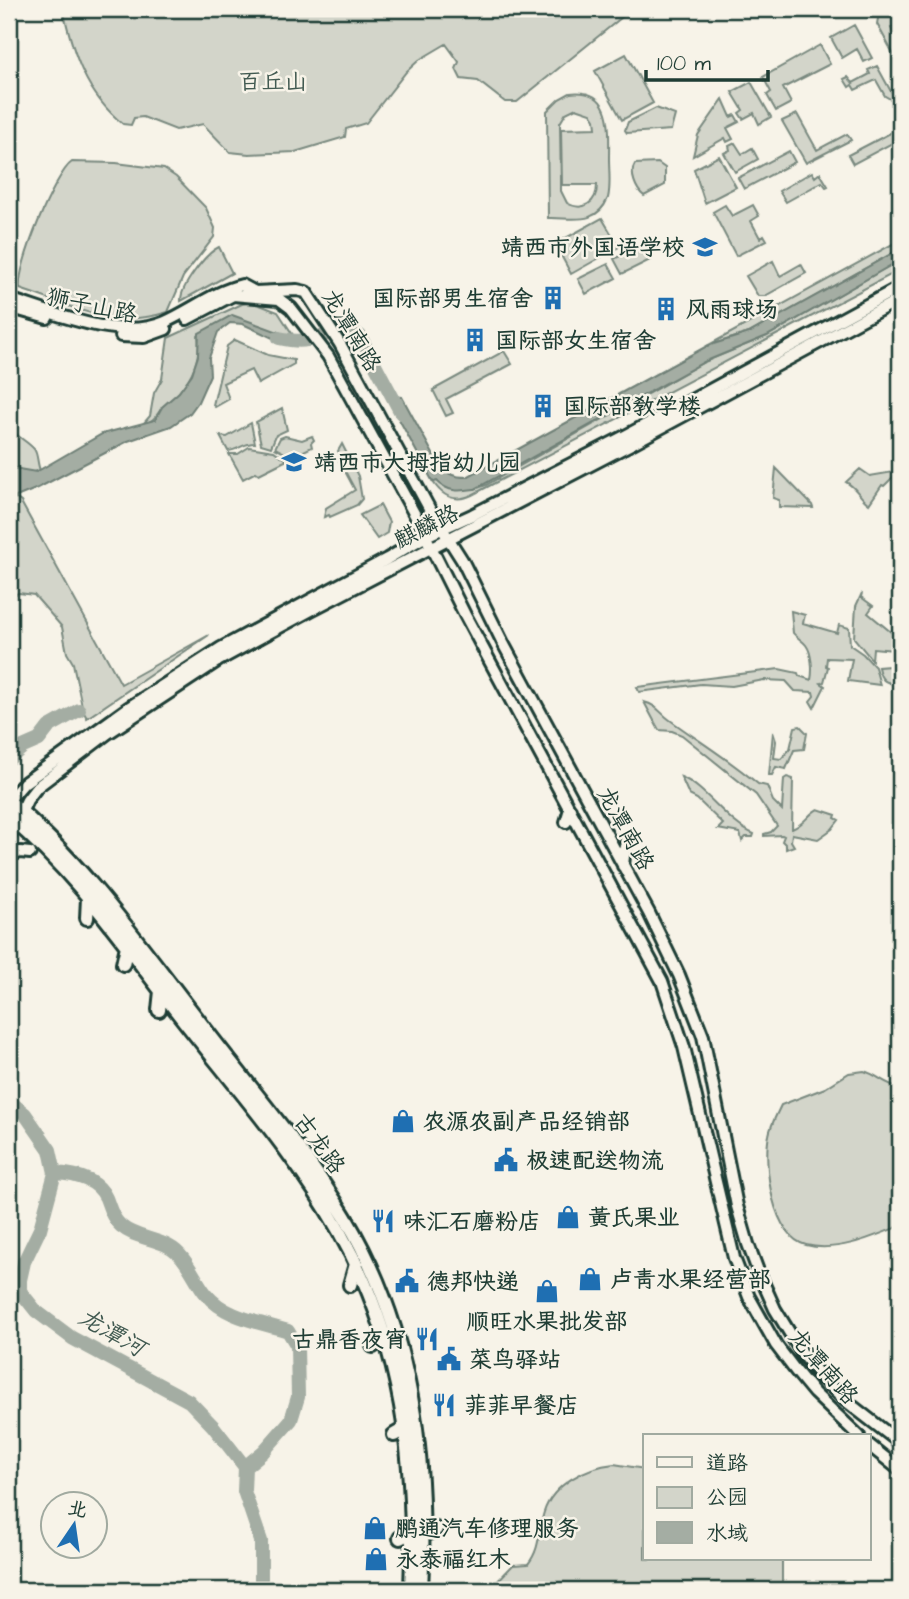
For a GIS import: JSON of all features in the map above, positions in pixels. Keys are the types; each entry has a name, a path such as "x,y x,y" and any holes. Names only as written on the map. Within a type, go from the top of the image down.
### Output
{"main road":[{"name":"麒麟路","path":"9,800 28,780 178,674 268,621 426,536 627,435 900,288"},
{"name":"龙潭南路","path":"242,290 255,292 297,289 306,292 379,409 429,508 449,538 679,975 698,1021 739,1212 754,1262 769,1297 802,1353 821,1377 846,1401 900,1443"},
{"name":"龙潭南路","path":"242,290 285,302 324,350 426,536 662,981 690,1072 734,1258 749,1297 776,1345 795,1370 814,1393 857,1434"},
{"name":"狮子山路","path":"9,299 103,326 141,330 189,311 212,295 242,290"},
{"name":"狮子山路","path":"9,307 109,334 144,337 165,330 242,290"},
{"name":"麒麟路","path":"9,838 15,817 37,787 108,733 234,651 900,299"},
{"name":"古龙路","path":"9,800 15,817 88,898 233,1082 275,1147 321,1202 356,1264 371,1320 384,1336 406,1428 418,1533 421,1590"},
{"path":"566,822 570,809"},
{"name":"古龙路","path":"15,817 60,848 104,891 300,1150 345,1217 391,1316 410,1393 421,1469 418,1533 411,1590"},
{"path":"623,866 625,846"},
{"path":"9,856 20,852 30,853"},
{"path":"87,918 88,898"},
{"path":"123,964 127,946"},
{"path":"159,1010 161,991"},
{"path":"230,1099 233,1082"},
{"path":"350,1284 356,1264"},
{"path":"373,1346 384,1336"},
{"path":"410,1393 418,1376"},
{"path":"394,1435 406,1428"},
{"path":"870,1446 900,1470"},
{"path":"399,1484 411,1471"},
{"path":"400,1538 436,1528"}],"green space":[{"name":"百丘山","path":"63,9 632,9 517,102 505,102 478,81 461,79 456,69 459,62 446,44 419,60 406,72 366,123 346,129 345,137 295,152 249,154 230,152 203,124 176,130 143,117 134,118 131,125 123,124 99,100 90,86 71,42"},
{"path":"893,9 900,9 900,22 891,28 900,47 900,53 894,55 877,24 878,18"},
{"path":"854,25 872,58 864,62 857,49 842,58 831,38"},
{"path":"820,45 830,64 783,88 791,103 776,111 767,95 771,92 763,77"},
{"path":"626,54 653,103 622,120 595,71"},
{"path":"877,66 894,101 885,96 876,80 855,90 852,85 849,87 844,79 848,77 853,83 870,74 868,70"},
{"path":"751,82 771,117 759,124 754,113 743,119 739,113 743,110 732,92"},
{"path":"570,93 584,93 595,97 606,113 609,135 609,193 603,207 590,217 548,218 547,111","holes":["576,108 591,113 596,128 561,129 562,185 597,185 592,201 578,207 567,203 561,191 560,123 566,113"]},
{"path":"723,99 731,117 735,115 739,122 727,128 733,139 727,142 725,138 693,156 698,135"},
{"path":"656,108 675,115 671,130 627,133 625,130 628,122"},
{"path":"797,114 817,150 847,134 851,140 806,163 782,121"},
{"path":"900,128 900,139 853,164 848,155"},
{"path":"735,143 742,154 752,148 758,159 735,172 724,153"},
{"path":"789,151 795,162 744,189 738,178"},
{"path":"719,156 736,187 705,203 694,169"},
{"path":"72,162 116,163 164,169 176,177 206,208 215,228 214,237 183,277 168,312 147,317 110,317 92,314 20,289 24,262 38,222 56,184"},
{"path":"658,163 665,168 665,185 644,196 634,181 633,168 635,164"},
{"path":"812,172 815,177 820,173 828,186 822,182 786,202 779,191"},
{"path":"725,205 732,216 753,205 759,216 751,221 760,238 764,235 767,240 736,256 713,212"},
{"path":"602,218 619,247 571,274 555,244"},
{"path":"900,240 900,249 749,333 707,346"},
{"path":"642,245 650,260 622,274 614,259"},
{"path":"219,247 232,273 181,301 195,271 207,256"},
{"path":"900,260 900,270 472,495 450,497 433,482 475,489 486,485 704,362 767,336"},
{"path":"773,261 780,276 801,264 806,273 765,296 758,296 746,276"},
{"path":"608,264 616,278 586,294 578,279"},
{"path":"252,302 278,312 295,338 228,318 198,336 197,358 188,379 155,417 143,424 150,416 154,393 162,379 168,338 242,304"},
{"path":"235,340 268,355 294,360 294,364 258,384 251,370 223,383 229,399 215,407 213,405 227,346"},
{"path":"504,351 512,364 446,399 453,413 446,416 433,390"},
{"path":"282,408 287,430 276,435 271,447 261,444 256,422"},
{"path":"251,423 255,443 228,451 220,436 227,437"},
{"path":"9,426 34,449 40,470 30,473 10,466"},
{"path":"285,436 302,440 312,436 314,440 312,447 292,457 275,448 280,438"},
{"path":"342,444 358,476 362,499 357,505 324,517 326,508 355,490 339,460 342,458 338,451"},
{"path":"249,447 274,451 287,460 243,479 229,454 238,454"},
{"path":"776,468 813,508 779,507 779,500 773,498"},
{"path":"860,469 870,476 893,472 895,475 882,485 869,504 846,482"},
{"path":"15,498 21,502 121,684 209,635 87,718 62,627 34,595 19,593 9,596 9,500"},
{"path":"380,505 389,522 387,533 377,539 360,515"},
{"path":"862,593 861,597 873,606 868,613 891,632 900,622 900,686 884,681 878,667 890,666 894,650 873,648 872,660 854,638 856,606"},
{"path":"791,611 805,615 803,623 837,633 839,625 849,628 850,645 875,667 880,685 848,681 852,659 827,658 828,667 824,682 821,683 825,686 814,708 810,701 814,696 813,692 795,691 786,681 764,680 732,686 701,684 639,692 637,687 779,669 798,673 799,676 811,680 810,652 793,633"},
{"path":"644,702 655,707 758,784 767,786 773,801 782,810 784,779 793,779 792,829 818,809 836,815 835,818 839,820 818,839 792,834 791,841 794,846 786,849 782,841 784,836 764,836 777,826 756,795 682,735 659,730"},
{"path":"800,726 807,733 804,749 794,750 786,769 776,767 772,775 769,775 773,732 776,741 774,758 781,759 790,749 795,727"},
{"path":"681,777 699,789 735,822 754,834 753,837 746,837 742,841 740,833 718,829 723,824 697,799 689,795"},
{"path":"864,1071 900,1087 900,1226 842,1245 806,1245 794,1239 785,1228 772,1198 767,1163 771,1127 781,1105 825,1088 849,1073"},
{"path":"614,1464 643,1469 643,1560 782,1560 782,1590 489,1590 513,1565 528,1564 537,1545 544,1512 555,1493 582,1473"}],"water":[{"path":"900,249 900,260 767,336 704,362 475,489 455,490 446,488 437,481 433,482 388,399 402,397 439,465 452,475 467,477 707,346 749,333"},
{"path":"232,315 295,338 299,343 277,340 243,324 230,323 218,332 209,358 210,375 190,413 171,426 128,441 38,488 9,500 9,464 13,468 36,472 102,434 155,420 162,407 179,392 192,374 198,356 199,333"}],"waterway":[{"path":"279,338 304,341 340,330 360,336 401,413"},
{"path":"9,759 23,747 39,740 49,727 79,710"},
{"name":"龙潭河","path":"9,1101 25,1114 50,1150 55,1173 40,1229 24,1262 20,1291 36,1311 72,1338 189,1401 213,1426 245,1467 244,1491 261,1541 261,1590"},
{"path":"55,1173 77,1176 97,1186 121,1226 127,1231 173,1249 186,1263 206,1294 223,1309 288,1331 297,1346 298,1397 291,1420 263,1452 245,1467"}],"place":[{"name":"靖西市外国语学校","path":"705,247"},
{"name":"国际部男生宿舍","path":"553,298"},
{"name":"风雨球场","path":"666,309"},
{"name":"国际部女生宿舍","path":"475,340"},
{"name":"国际部教学楼","path":"543,406"},
{"name":"靖西市大拇指幼儿园","path":"294,462"},
{"name":"农源农副产品经销部","path":"403,1121"},
{"name":"极速配送物流","path":"506,1160"},
{"name":"黄氏果业","path":"568,1217"},
{"name":"味汇石磨粉店","path":"383,1221"},
{"name":"卢青水果经营部","path":"590,1279"},
{"name":"德邦快递","path":"407,1281"},
{"name":"顺旺水果批发部","path":"547,1291"},
{"name":"古鼎香夜宵","path":"427,1339"},
{"name":"菜鸟驿站","path":"449,1359"},
{"name":"菲菲早餐店","path":"444,1405"},
{"name":"鹏通汽车修理服务","path":"375,1528"},
{"name":"永泰福红木","path":"376,1559"}]}
